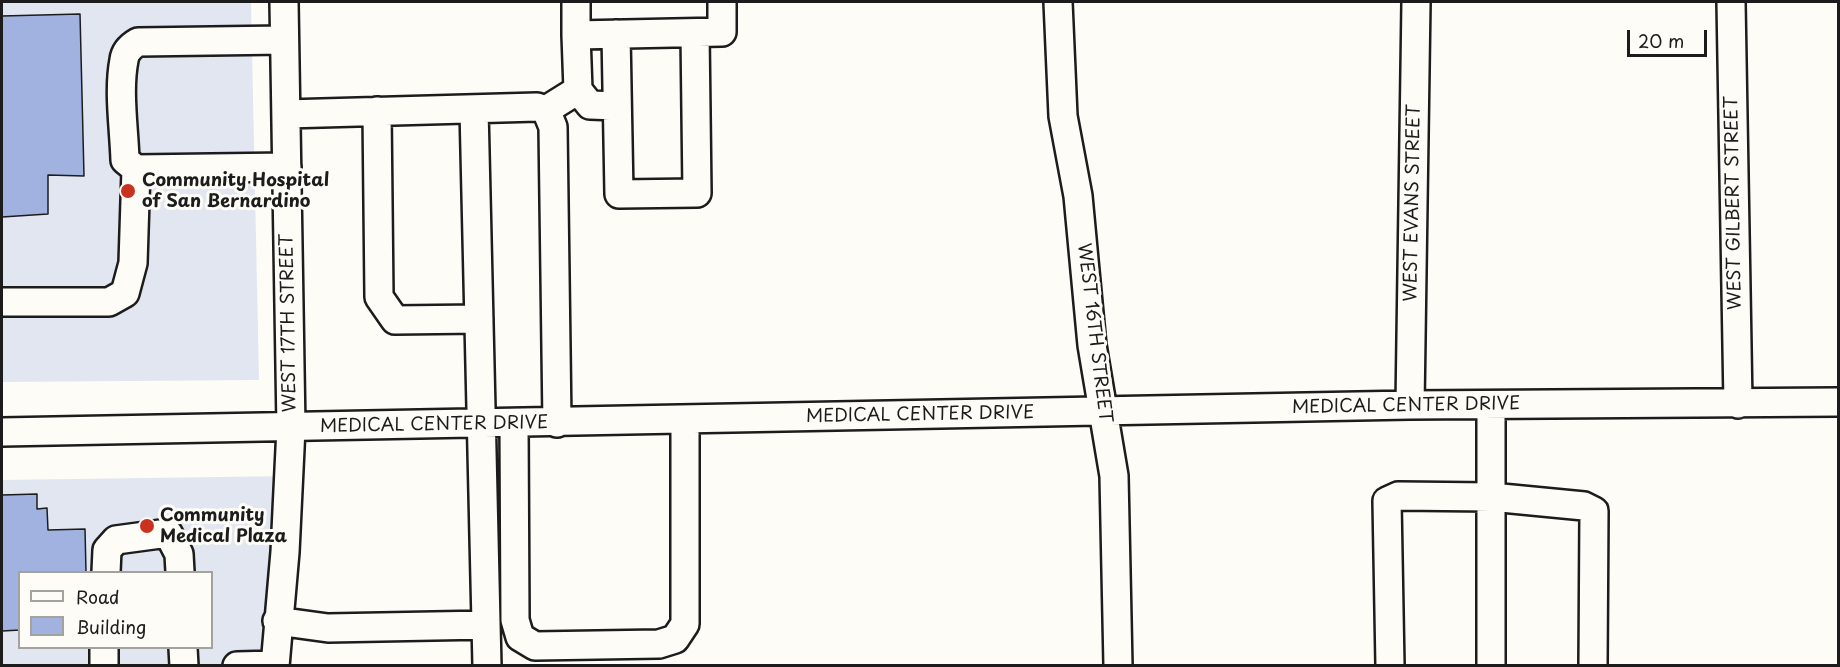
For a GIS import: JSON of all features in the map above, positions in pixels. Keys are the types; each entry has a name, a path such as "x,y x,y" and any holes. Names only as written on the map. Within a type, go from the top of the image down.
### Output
{"street":[{"name":"WEST 17TH STREET","path":"275,665 277,621 285,552 291,428 284,2"},
{"path":"576,2 578,90 590,105 618,106"},
{"path":"576,35 722,32 722,2"},
{"name":"WEST 16TH STREET","path":"1058,2 1063,116 1078,196 1092,345 1114,476 1118,666"},
{"name":"WEST EVANS STREET","path":"1410,405 1416,2"},
{"name":"WEST GILBERT STREET","path":"1731,2 1738,404"},
{"path":"616,34 619,194 697,194 695,33"},
{"path":"284,40 138,42 131,46 124,58 123,66 125,160 136,169 287,167"},
{"path":"546,110 578,90"},
{"path":"286,114 537,107 546,110 553,127 556,423"},
{"path":"474,109 487,666"},
{"path":"377,111 379,297 395,320 479,319"},
{"path":"2,302 109,303 125,293 133,263 136,169"},
{"name":"MEDICAL CENTER DRIVE","path":"2,432 1410,405 1839,402"},
{"path":"1491,405 1491,666"},
{"path":"514,423 515,620 520,637 535,646 659,644 675,639 686,624 686,420"},
{"path":"1390,666 1388,501 1398,496 1491,497 1584,506 1594,511 1593,666"},
{"path":"106,571 107,550 116,540 168,533 179,554 180,571"},
{"path":"277,621 328,628 486,625"},
{"path":"104,649 104,666"},
{"path":"183,649 184,666"},
{"path":"237,666 275,665"}],"shaded area":[{"name":"Community Hospital of San Bernardino","path":"2,2 251,2 259,380 2,382"},
{"name":"Community Medical Plaza","path":"293,476 292,665 2,665 2,480"}],"building":[{"path":"80,14 84,176 48,175 48,214 2,217 2,16"},
{"path":"37,494 37,509 47,508 48,530 85,529 86,571 18,571 18,630 2,631 2,495"}],"place":[{"name":"Community Hospital of San Bernardino","path":"128,191"},
{"name":"Community Medical Plaza","path":"147,526"}]}
